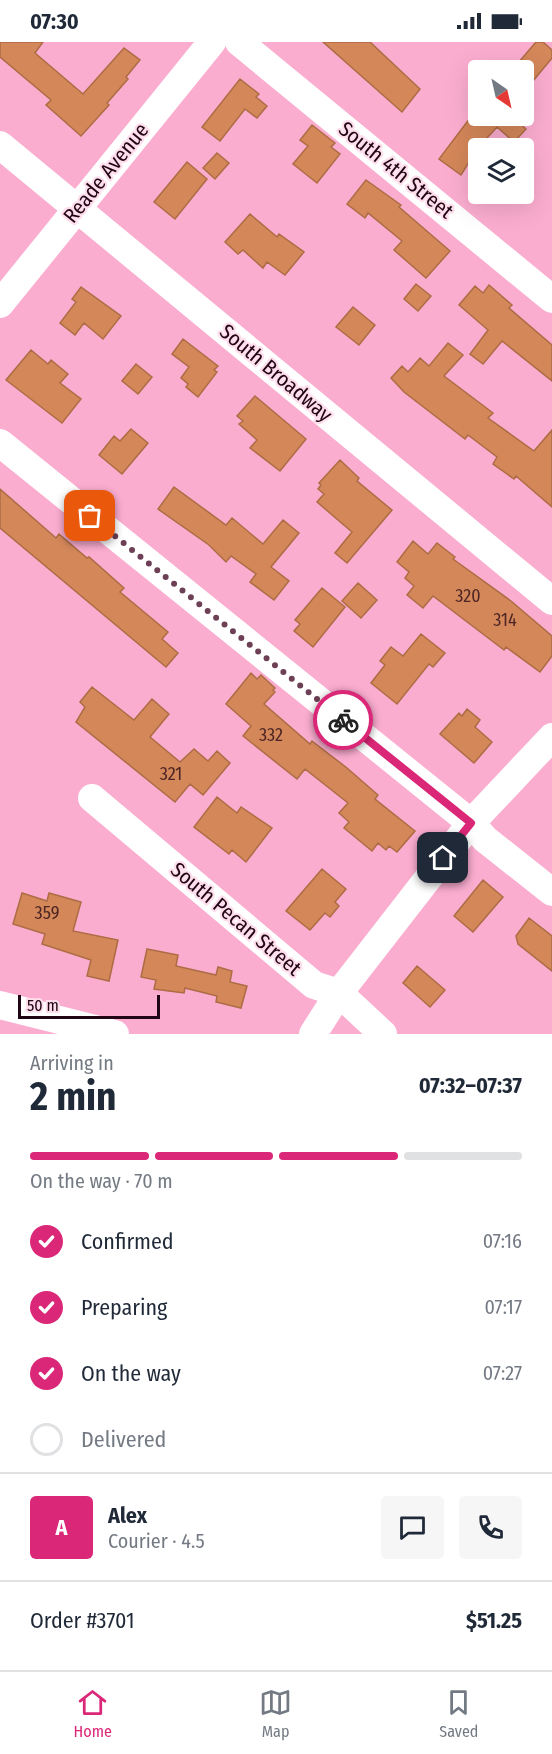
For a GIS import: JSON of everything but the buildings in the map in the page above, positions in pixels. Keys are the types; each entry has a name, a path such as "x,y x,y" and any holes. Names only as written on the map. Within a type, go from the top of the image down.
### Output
{"street":[{"name":"Reade Avenue","path":"0,304 212,42"},
{"name":"South 4th Street","path":"239,42 552,299"},
{"name":"South Broadway","path":"0,145 552,601"},
{"path":"0,443 471,823 485,840 552,892"},
{"path":"313,1034 339,993 471,823 552,737"},
{"name":"South Pecan Street","path":"92,798 315,985 339,993 383,1034"},
{"path":"0,1005 115,1034"}],"way so far":[{"path":"90,516 343,720"}],"route":[{"path":"343,720 471,823 443,858"}]}
